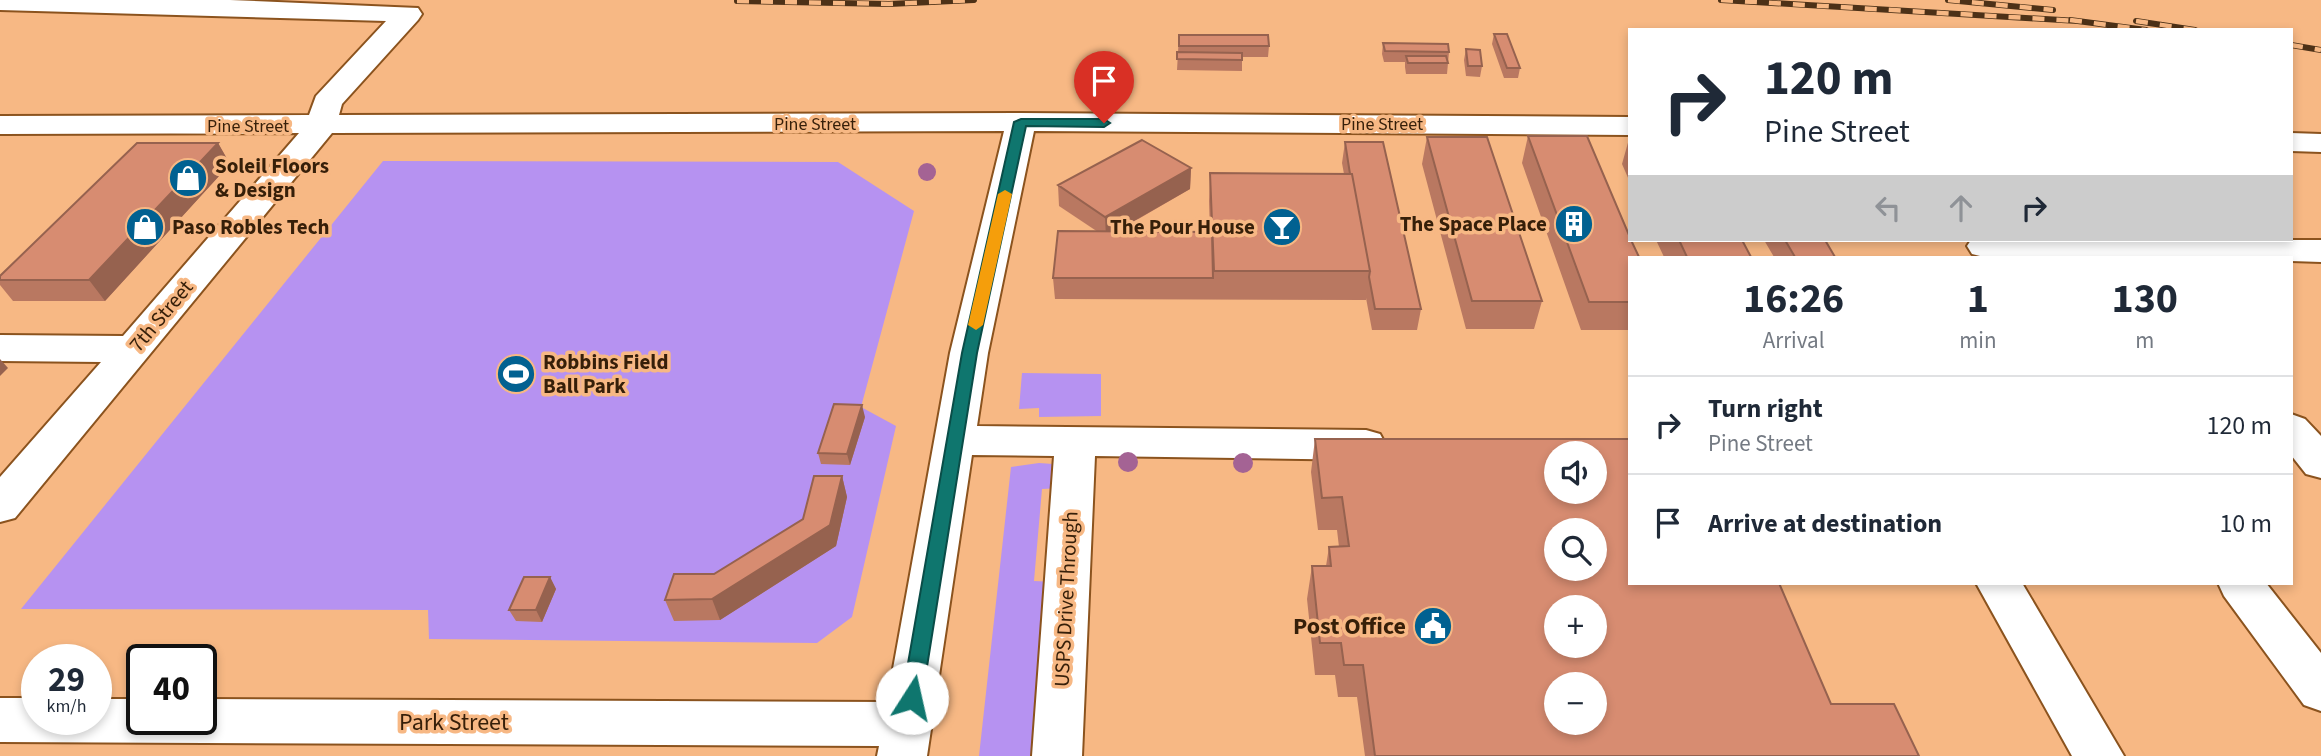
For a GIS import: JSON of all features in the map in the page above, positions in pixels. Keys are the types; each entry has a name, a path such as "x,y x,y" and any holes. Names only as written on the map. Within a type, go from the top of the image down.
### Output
{"street":[{"name":"7th Street","path":"0,2 408,14 327,102 322,126 0,506"},
{"name":"Pine Street","path":"0,125 1021,122 1628,126"},
{"path":"905,740 970,353 1021,122"},
{"path":"2293,142 2321,143"},
{"path":"1985,248 2136,252 2226,245 2321,251"},
{"path":"0,348 133,349"},
{"path":"2293,431 2321,463"},
{"path":"955,440 1398,446"},
{"name":"USPS Drive Through","path":"1058,756 1074,442"},
{"path":"1999,585 2099,756"},
{"path":"2242,585 2321,690"},
{"name":"Park Street","path":"0,720 905,740"}],"shaded area":[{"path":"383,161 838,162 914,211 861,407 896,426 852,617 817,643 429,639 428,610 21,609"},
{"path":"1022,373 1101,374 1101,416 1039,417 1039,408 1019,409"},
{"path":"1053,464 1065,476 1062,488 1042,489 1034,581 1057,582 1046,756 979,756 1011,467"}],"building":[{"path":"1494,34 1507,34 1520,68 1507,68"},
{"path":"1179,35 1268,35 1269,46 1179,46"},
{"path":"1383,43 1448,44 1449,52 1385,51"},
{"path":"1466,49 1480,50 1482,66 1468,66"},
{"path":"1177,52 1242,53 1242,60 1177,59"},
{"path":"1406,56 1446,56 1448,63 1408,63"},
{"name":"The Space Place","path":"1528,136 1587,136 1628,233 1628,242 1632,242 1639,256 1628,256 1628,302 1589,302"},
{"path":"1427,137 1487,137 1542,301 1472,301"},
{"path":"1142,140 1191,168 1105,217 1058,185"},
{"path":"1345,142 1383,142 1421,309 1375,309"},
{"path":"137,143 218,143 89,280 0,280 0,276"},
{"name":"The Pour House","path":"1210,173 1352,174 1370,271 1214,271"},
{"path":"1058,231 1212,232 1213,278 1053,278"},
{"path":"1680,242 1743,242 1750,256 1687,256"},
{"path":"1786,242 1826,242 1834,256 1794,256"},
{"path":"834,404 862,405 847,454 818,453"},
{"name":"Post Office","path":"1315,439 1628,439 1628,585 1780,585 1831,704 1894,704 1919,756 1375,756 1363,665 1344,665 1341,643 1320,643 1312,566 1331,566 1329,547 1349,546 1342,497 1322,498"},
{"path":"814,476 842,476 830,525 712,599 665,600 674,574 714,574 803,519"},
{"path":"524,577 550,577 536,610 509,610"}],"railway":[{"path":"737,1 889,4 974,0"},
{"path":"1721,0 2077,21"},
{"path":"1948,0 2053,10"},
{"path":"2070,20 2077,21"},
{"path":"2077,21 2131,28"},
{"path":"2136,21 2182,28"},
{"path":"2293,45 2321,50"}],"slow traffic":[{"path":"976,325 1005,194"}],"place":[{"name":"Soleil Floors & Design","path":"188,178"},
{"name":"The Space Place","path":"1574,224"},
{"name":"Paso Robles Tech","path":"145,227"},
{"name":"The Pour House","path":"1282,227"},
{"name":"Robbins Field Ball Park","path":"516,374"},
{"name":"Post Office","path":"1433,626"}],"route":[{"path":"912,698 970,353 1021,122 1104,123"}]}
